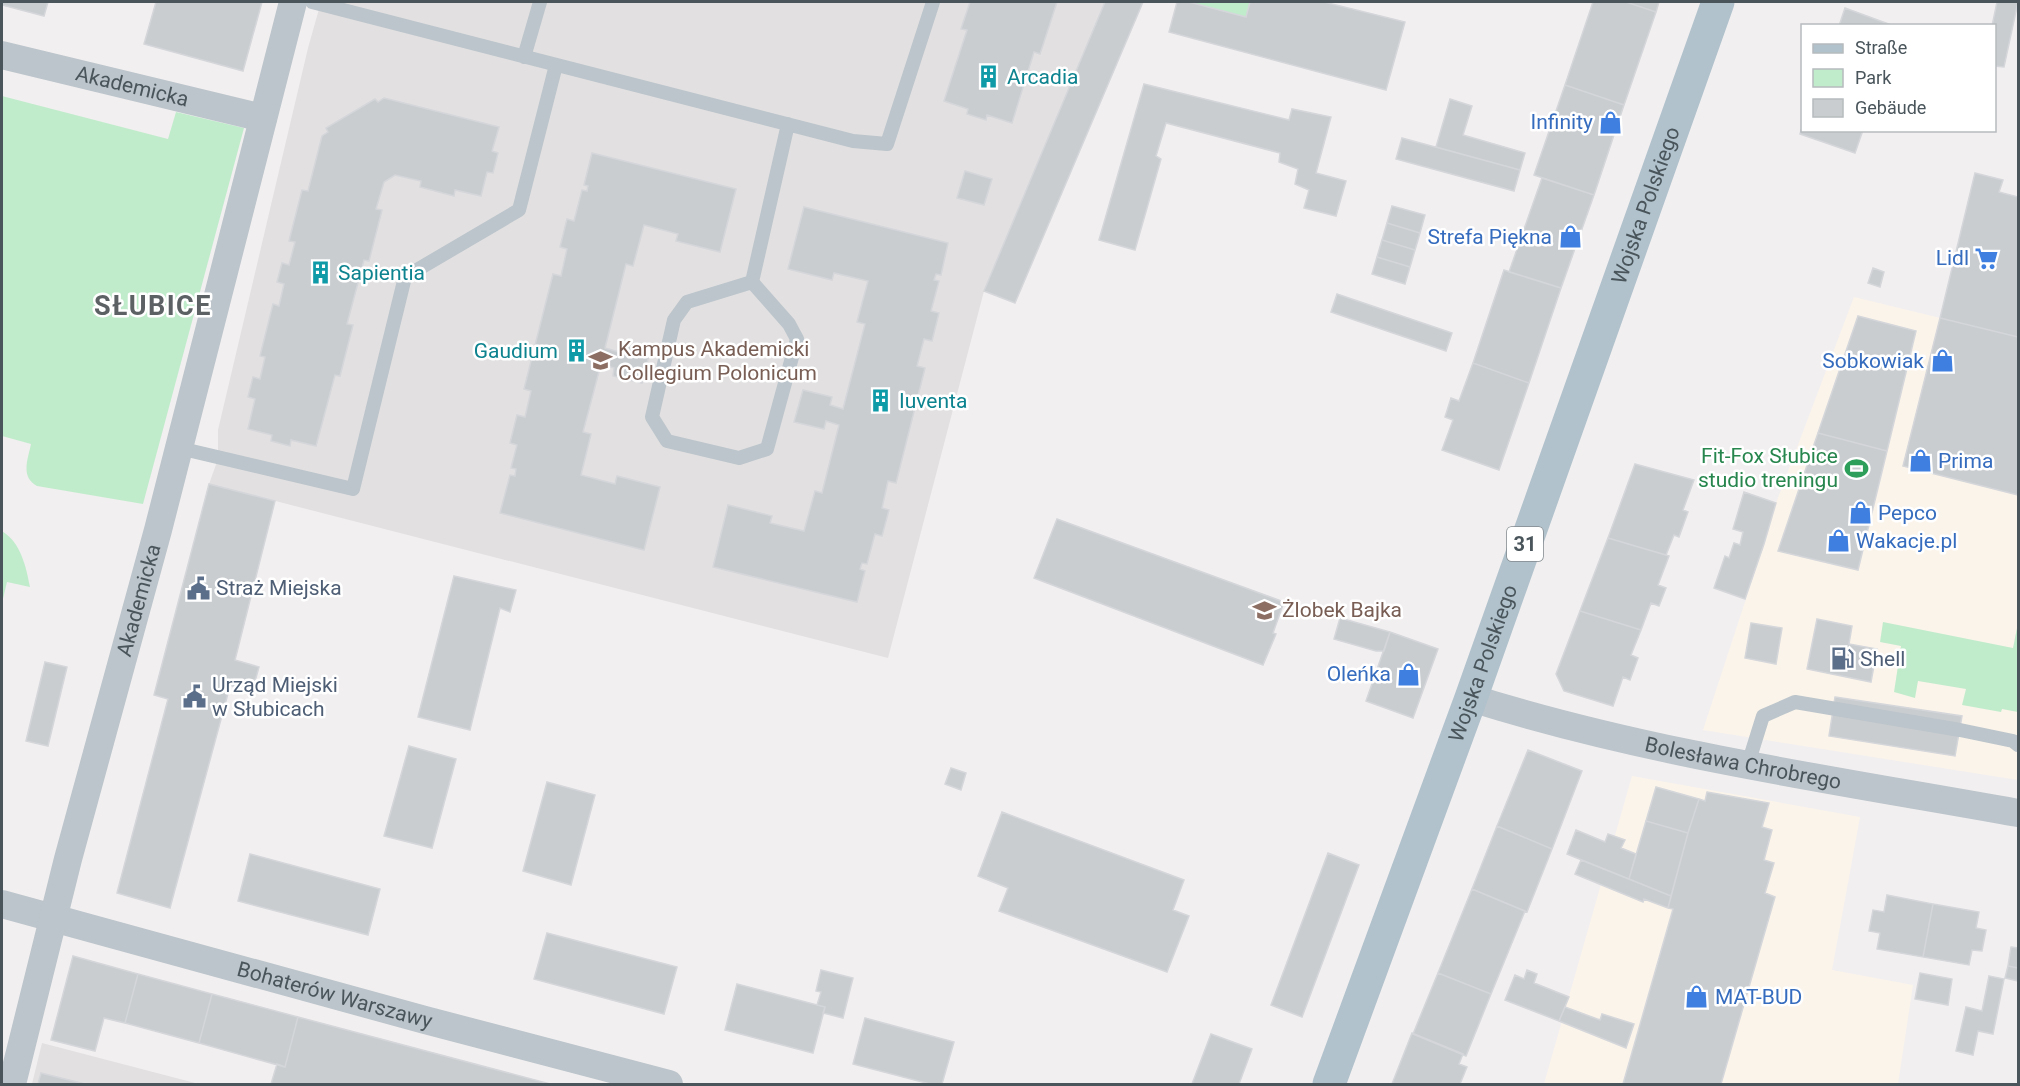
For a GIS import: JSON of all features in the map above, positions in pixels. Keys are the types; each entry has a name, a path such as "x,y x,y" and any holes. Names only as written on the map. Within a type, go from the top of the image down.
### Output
{"main road":[{"name":"Wojska Polskiego","path":"1329,1084 1471,698 1569,416 1718,2"}],"street":[{"name":"Akademicka","path":"12,1084 53,918 179,448 293,2"},
{"name":"Akademicka","path":"2,55 263,118"},
{"name":"Bolesława Chrobrego","path":"1471,698 1524,715 1629,742 2019,813"},
{"name":"Bohaterów Warszawy","path":"2,904 669,1084"}],"lane":[{"path":"312,2 852,141 887,144 933,2"},
{"path":"524,57 540,2"},
{"path":"179,448 353,489 405,277 519,210 556,65"},
{"path":"752,282 788,124"},
{"path":"752,282 789,324 796,339 767,449 739,458 667,441 652,417 674,320 687,302 752,282"},
{"path":"1748,764 1762,716 1795,702 1960,730 2013,741 2019,745"}],"shaded area":[{"name":"Kampus Akademicki Collegium Polonicum","path":"321,2 1105,2 984,291 888,658 209,484 218,459 218,430 308,48"},
{"path":"1854,297 2018,337 2018,780 1703,730 1776,503"},
{"path":"1632,776 1860,817 1832,970 1913,985 1898,1084 1544,1084"},
{"path":"42,1043 199,1084 32,1084"}],"green space":[{"path":"1189,2 1250,2 1246,17"},
{"path":"2,96 168,139 176,112 244,128 143,504 37,486 28,478 26,467 31,444 2,436"},
{"path":"2,531 18,548 30,587 7,582 2,603"},
{"path":"1883,622 2013,648 2018,623 2018,712 2002,709 2001,712 1962,705 1966,689 1918,681 1915,698 1894,692 1901,646 1880,642"}],"building":[{"path":"2,2 48,2 44,16 2,5"},
{"path":"156,2 262,2 243,71 144,44"},
{"name":"Arcadia","path":"970,2 1057,2 1040,54 1034,52 1012,123 987,115 986,120 967,114 968,109 944,101 967,30 961,29"},
{"path":"1105,2 1143,2 1015,303 984,291"},
{"path":"1177,2 1189,2 1246,17 1250,2 1324,2 1405,22 1386,90 1169,32"},
{"path":"1593,2 1626,2 1656,12 1624,105 1565,85"},
{"path":"1626,2 1659,2 1656,12"},
{"path":"1997,2 2018,2 2004,67 1996,66 1996,24 1992,24"},
{"path":"1845,8 1889,24 1840,24"},
{"path":"1144,84 1289,120 1292,109 1331,117 1316,173 1346,181 1336,216 1304,208 1309,190 1295,184 1298,169 1279,162 1280,153 1166,123 1156,156 1161,159 1135,250 1099,240"},
{"path":"1565,85 1624,105 1594,195 1534,175"},
{"name":"Sapientia","path":"384,98 499,127 492,151 498,153 493,173 487,172 481,196 455,190 454,196 420,187 421,181 395,175 384,182 376,209 382,210 369,261 364,260 347,324 353,325 340,376 335,375 316,446 291,440 290,446 271,441 272,435 248,429 255,399 248,397 253,377 260,379 265,357 260,356 273,304 279,306 284,284 277,282 282,263 289,265 295,242 289,241 302,190 308,191 322,136 328,132 326,128 375,99 378,102"},
{"path":"1450,99 1472,106 1463,135 1525,153 1520,170 1436,147"},
{"path":"1801,130 1862,132 1855,153 1800,134"},
{"path":"1402,138 1520,170 1514,191 1396,159"},
{"name":"Gaudium","path":"592,153 736,189 720,252 676,241 678,234 644,225 633,266 626,264 605,348 619,352 620,344 650,351 642,383 613,376 614,368 601,364 583,432 591,434 581,475 615,484 617,476 660,487 644,550 500,513 510,475 515,476 516,469 511,468 517,445 510,443 517,415 525,417 531,391 524,389 553,274 561,276 567,249 560,247 567,219 574,221 582,190 587,191 588,186 584,185"},
{"path":"965,171 992,179 984,205 957,198"},
{"name":"Lidl","path":"1975,173 2003,180 1999,192 2018,197 2018,337 1940,318"},
{"path":"1542,178 1594,195 1561,288 1509,272"},
{"path":"1392,206 1425,215 1420,233 1387,223"},
{"name":"Iuventa","path":"804,207 948,243 941,275 936,274 934,280 939,281 931,311 939,313 932,341 924,339 917,366 925,368 896,483 888,481 882,508 889,510 882,536 875,534 867,564 862,563 860,569 865,571 857,602 713,567 728,505 772,516 770,523 804,531 815,491 822,493 839,425 826,421 824,429 794,422 803,390 832,397 830,405 843,409 865,324 857,322 868,281 834,273 832,280 788,269"},
{"path":"1387,223 1420,233 1415,250 1382,240"},
{"path":"1382,240 1415,250 1410,267 1377,257"},
{"path":"1377,257 1410,267 1405,284 1372,274"},
{"path":"1873,268 1884,272 1880,287 1868,283"},
{"path":"1504,270 1561,288 1529,383 1473,363"},
{"path":"1337,294 1452,333 1446,351 1331,312"},
{"path":"1858,316 1916,331 1887,451 1818,433"},
{"path":"1940,318 2018,337 2018,495 1903,466"},
{"path":"1473,363 1529,383 1499,470 1442,450 1453,420 1445,417 1451,398 1459,401"},
{"path":"1818,433 1887,451 1858,570 1778,551"},
{"path":"1635,464 1694,480 1683,510 1688,512 1679,537 1674,535 1666,555 1608,538"},
{"name":"Urząd Miejski w Słubicach","path":"209,484 275,501 235,660 259,667 256,678 250,686 230,686 170,908 117,893 168,699 154,695"},
{"path":"1744,492 1776,503 1745,599 1714,588 1725,556 1729,558 1734,543 1740,545 1743,532 1733,529"},
{"path":"1057,519 1284,602 1273,633 1276,634 1263,665 1034,578"},
{"path":"1608,538 1669,556 1658,585 1666,588 1659,606 1651,603 1641,630 1580,611"},
{"path":"454,576 516,590 510,612 500,608 470,730 418,717"},
{"path":"1580,611 1641,630 1631,655 1638,658 1630,680 1623,677 1613,706 1564,691 1556,674"},
{"path":"1340,618 1390,632 1384,651 1376,651 1334,639"},
{"name":"Shell","path":"1817,619 1852,626 1849,644 1877,649 1871,682 1807,669"},
{"path":"1751,623 1782,628 1776,664 1745,658"},
{"path":"1390,632 1438,649 1413,718 1366,701"},
{"path":"45,662 67,667 48,746 26,741"},
{"path":"1835,697 1962,716 1955,756 1829,736"},
{"path":"409,746 456,759 432,848 384,836"},
{"path":"1528,750 1582,771 1552,849 1497,826"},
{"path":"951,768 966,773 961,790 945,784"},
{"path":"547,782 595,795 571,885 523,871"},
{"path":"1656,787 1699,799 1688,833 1646,821"},
{"name":"MAT-BUD","path":"1707,792 1769,803 1762,827 1772,830 1764,860 1774,863 1765,893 1775,897 1721,1084 1623,1084 1673,909 1668,908 1688,833 1699,799 1705,801"},
{"path":"1002,812 1184,880 1173,910 1189,916 1167,972 999,911 1008,888 978,876"},
{"path":"1646,821 1688,833 1671,896 1629,879"},
{"path":"1497,826 1552,849 1527,912 1472,889"},
{"path":"1576,830 1605,842 1608,834 1625,840 1621,848 1636,854 1629,879 1567,854"},
{"path":"1328,853 1359,865 1302,1017 1271,1005"},
{"path":"250,854 380,889 368,935 238,901"},
{"path":"1581,860 1671,896 1668,908 1644,899 1643,902 1575,874"},
{"path":"1472,889 1525,911 1491,994 1438,973"},
{"path":"1887,895 1933,904 1923,957 1877,949 1880,933 1869,931 1873,910 1884,912"},
{"path":"1933,904 1979,912 1976,928 1986,930 1982,951 1972,950 1969,965 1923,957"},
{"path":"547,933 677,967 664,1014 534,979"},
{"path":"2011,947 2018,948 2018,968 2008,966"},
{"path":"73,956 138,974 125,1023 104,1018 95,1051 51,1040"},
{"path":"2008,966 2018,968 2018,981 2005,978"},
{"path":"821,970 853,978 843,1018 823,1013 825,1007 817,1005 821,992 816,991"},
{"path":"1527,970 1537,974 1534,983 1569,997 1559,1021 1505,1000 1515,975 1524,979"},
{"path":"1438,973 1491,994 1466,1056 1413,1034"},
{"path":"1920,973 1952,979 1948,1005 1915,999"},
{"path":"138,974 212,994 199,1043 125,1023"},
{"path":"1989,976 2004,979 1993,1034 1978,1031 1973,1055 1956,1051 1966,1007 1982,1011"},
{"path":"737,984 825,1007 813,1053 725,1030"},
{"path":"212,994 298,1017 285,1067 199,1043"},
{"path":"1565,1007 1600,1020 1602,1014 1634,1024 1626,1048 1559,1021"},
{"path":"298,1017 550,1084 271,1084 277,1064 285,1067"},
{"path":"865,1018 954,1042 942,1084 930,1084 853,1064"},
{"path":"1412,1033 1463,1054 1459,1064 1467,1067 1460,1084 1392,1084"},
{"path":"1211,1034 1252,1049 1239,1084 1192,1084"},
{"path":"41,1073 85,1084 38,1084"}],"place":[{"name":"Arcadia","path":"989,77"},
{"name":"Infinity","path":"1611,122"},
{"name":"Strefa Piękna","path":"1570,237"},
{"name":"Lidl","path":"1987,258"},
{"name":"Sapientia","path":"320,273"},
{"name":"Gaudium","path":"576,351"},
{"name":"Kampus Akademicki Collegium Polonicum","path":"600,361"},
{"name":"Sobkowiak","path":"1942,361"},
{"name":"Iuventa","path":"881,401"},
{"name":"Prima","path":"1920,461"},
{"name":"Fit-Fox Słubice studio treningu","path":"1856,468"},
{"name":"Pepco","path":"1860,513"},
{"name":"Wakacje.pl","path":"1838,541"},
{"name":"Straż Miejska","path":"198,588"},
{"name":"Żlobek Bajka","path":"1264,610"},
{"name":"Shell","path":"1842,659"},
{"name":"Oleńka","path":"1409,674"},
{"name":"Urząd Miejski w Słubicach","path":"194,697"},
{"name":"MAT-BUD","path":"1697,997"}],"district":[{"name":"SŁUBICE","path":"153,306"}]}
